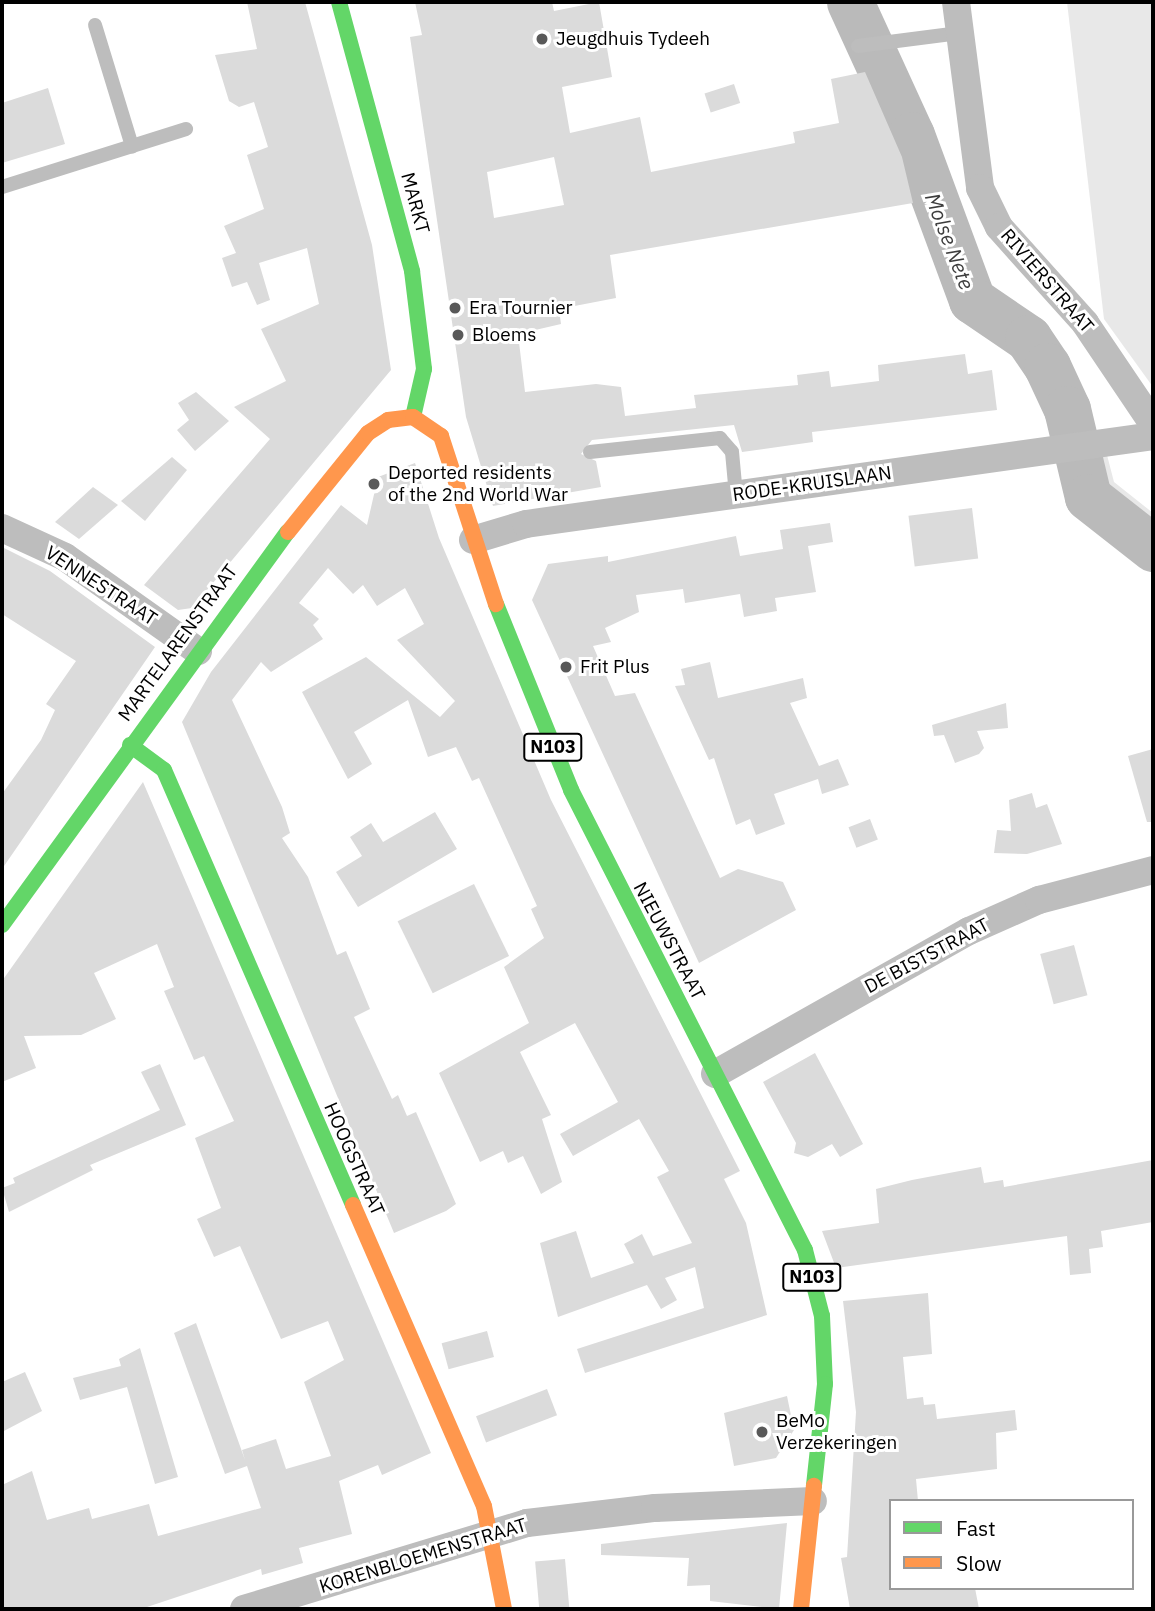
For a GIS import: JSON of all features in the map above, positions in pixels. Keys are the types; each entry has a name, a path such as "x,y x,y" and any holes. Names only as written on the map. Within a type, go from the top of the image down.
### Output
{"main road":[{"name":"MARKT","path":"340,2 412,271 424,369 414,417"},
{"name":"NIEUWSTRAAT","path":"414,417 441,436 473,540 570,790 805,1250 822,1316 825,1384 813,1501"},
{"name":"MARTELARENSTRAAT","path":"7,908 198,650 368,433 388,420 414,417"},
{"name":"HOOGSTRAAT","path":"130,745 164,770 494,1538 504,1609"},
{"name":"N103","path":"802,1609 813,1501"}],"street":[{"name":"RIVIERSTRAAT","path":"956,2 980,188 999,227 1086,323 1153,424"},
{"name":"RODE-KRUISLAAN","path":"473,540 526,524 1153,436"},
{"name":"VENNESTRAAT","path":"2,528 65,557 198,650"},
{"name":"DE BISTSTRAAT","path":"715,1074 969,931 1039,900 1153,870"},
{"name":"KORENBLOEMENSTRAAT","path":"244,1609 494,1538 527,1524 617,1513 813,1501"}],"lane":[{"path":"95,25 132,146"},
{"path":"858,46 887,38 960,33"},
{"path":"2,187 186,129"},
{"path":"590,452 720,438 732,452 736,495"}],"shaded area":[{"path":"1067,2 1153,2 1153,387 1104,319"},
{"path":"1107,455 1114,482 1153,513 1153,548 1088,497 1078,460"}],"building":[{"path":"247,2 305,2 372,245 391,370 192,608 178,610 144,585 270,439 234,407 286,381 261,329 319,304 307,248 259,263 270,300 257,305 247,282 232,287 222,258 236,253 224,226 264,209 247,155 268,147 254,102 239,107 229,101 215,55 257,49"},
{"path":"415,2 552,2 554,11 599,2 612,77 562,87 570,133 640,117 651,172 795,143 793,132 839,123 831,79 865,72 902,157 913,203 610,255 616,298 559,309 561,324 518,334 525,392 596,384 621,387 625,416 696,408 694,395 798,385 797,375 829,371 831,387 879,381 878,365 965,354 968,374 992,370 997,410 812,432 813,442 742,452 734,425 592,440 581,454 596,461 601,487 493,506 466,417 410,37 422,35","holes":["554,157 564,205 494,218 487,172"]},
{"path":"734,84 740,103 711,113 705,94"},
{"path":"48,88 65,144 2,163 2,103"},
{"path":"196,392 229,421 195,451 177,430 189,420 178,403"},
{"path":"172,457 187,470 145,521 121,501"},
{"path":"415,463 439,538 551,800 740,1171 724,1179 746,1223 767,1315 585,1373 577,1349 704,1308 695,1267 665,1278 677,1300 661,1309 647,1285 558,1317 540,1243 576,1231 591,1278 634,1263 624,1244 642,1234 653,1256 692,1243 657,1177 669,1171 639,1119 573,1156 560,1134 618,1102 575,1023 520,1052 551,1115 542,1119 562,1182 541,1194 523,1156 508,1163 503,1151 480,1162 439,1073 529,1023 504,967 544,938 531,909 537,906 479,778 472,781 456,747 428,757 408,700 354,732 372,764 348,779 302,692 366,657 440,717 455,701 397,640 424,624 405,588 377,606 363,585 353,594 328,568 299,603 319,619 313,625 323,639 271,672 261,662 232,700 282,807 290,833 282,838 308,877 337,955 346,951 370,1009 354,1017 392,1099 398,1095 407,1116 416,1112 456,1204 446,1211 394,1233 182,722 211,672 341,505 367,525 378,477"},
{"path":"93,487 118,505 79,539 55,522"},
{"path":"972,508 978,559 915,566 908,516"},
{"path":"830,523 833,542 808,546 816,592 775,598 777,611 744,617 740,594 685,603 683,589 636,595 639,612 605,628 611,642 593,646 615,696 635,693 720,878 738,869 783,882 796,910 699,963 532,600 548,564 608,556 608,562 736,536 740,556 783,549 780,530"},
{"path":"2,547 50,571 155,647 2,869 2,794 41,740 55,710 46,704 76,661 2,614"},
{"path":"710,662 718,698 803,678 807,698 790,703 819,766 838,759 849,785 822,794 818,779 774,794 785,824 756,835 750,819 736,825 714,758 709,760 675,686 685,685 681,669"},
{"path":"1006,703 1008,728 977,731 984,748 979,754 955,763 944,735 934,736 932,725"},
{"path":"1153,749 1153,822 1147,822 1128,756"},
{"path":"143,782 431,1453 382,1475 378,1465 339,1481 352,1534 299,1548 303,1563 262,1575 261,1569 141,1609 2,1609 2,1485 32,1471 47,1520 89,1508 92,1519 149,1504 158,1536 261,1508 247,1466 225,1474 174,1333 196,1323 245,1460 242,1450 276,1439 286,1469 331,1456 304,1382 344,1360 328,1321 281,1339 240,1246 214,1257 197,1219 221,1208 195,1138 234,1121 204,1056 194,1060 164,991 174,987 157,944 94,973 116,1019 81,1035 24,1036 36,1068 2,1082 2,981"},
{"path":"1032,793 1036,808 1047,804 1062,844 1027,854 994,853 997,830 1011,831 1009,800"},
{"path":"435,812 457,849 358,907 336,872 362,856 350,837 371,823 383,842"},
{"path":"870,819 878,840 856,848 849,827"},
{"path":"474,884 509,956 433,993 398,921"},
{"path":"1074,945 1087,995 1054,1004 1040,954"},
{"path":"815,1053 863,1144 840,1157 832,1144 808,1157 794,1153 796,1143 763,1082"},
{"path":"160,1064 186,1125 90,1165 93,1170 9,1212 2,1188 15,1183 13,1178 160,1110 141,1072"},
{"path":"1153,1160 1153,1222 1101,1231 1103,1247 1089,1249 1091,1273 1070,1275 1067,1236 836,1268 822,1231 879,1223 876,1189 912,1180 981,1167 984,1183 1003,1180 1004,1187"},
{"path":"928,1293 932,1354 903,1357 907,1399 923,1397 924,1405 935,1404 937,1419 1015,1410 1017,1430 996,1433 997,1469 916,1479 918,1499 889,1499 889,1590 975,1590 979,1609 850,1609 841,1558 847,1557 856,1412 843,1301"},
{"path":"487,1331 494,1357 449,1369 442,1343"},
{"path":"140,1348 178,1477 155,1484 127,1387 80,1400 73,1378 121,1366 119,1359"},
{"path":"25,1372 42,1411 2,1432 2,1382"},
{"path":"547,1389 557,1415 486,1442 476,1416"},
{"path":"787,1396 794,1430 776,1458 734,1466 724,1413"},
{"path":"787,1523 779,1609 710,1601 710,1585 687,1586 689,1558 601,1555 601,1544"},
{"path":"565,1559 569,1609 539,1609 535,1562"}],"waterway":[{"name":"Molse Nete","path":"850,2 911,135 972,300 1028,338 1047,366 1067,409 1088,497 1153,548"}],"traffic: fast":[{"path":"339,2 412,271 424,369 413,417"},
{"path":"2,925 288,532"},
{"path":"496,604 571,790 805,1250 822,1316 825,1384 814,1486"},
{"path":"130,745 164,770 353,1205"}],"traffic: slow":[{"path":"288,532 368,433 388,420 413,417 441,436 496,604"},
{"path":"353,1205 484,1506 504,1609"},
{"path":"801,1609 814,1486"}],"place":[{"name":"Jeugdhuis Tydeeh","path":"542,39"},
{"name":"Era Tournier","path":"455,308"},
{"name":"Bloems","path":"458,335"},
{"name":"Deported residents of the 2nd World War","path":"374,484"},
{"name":"Frit Plus","path":"566,667"},
{"name":"BeMo Verzekeringen","path":"762,1432"}]}
